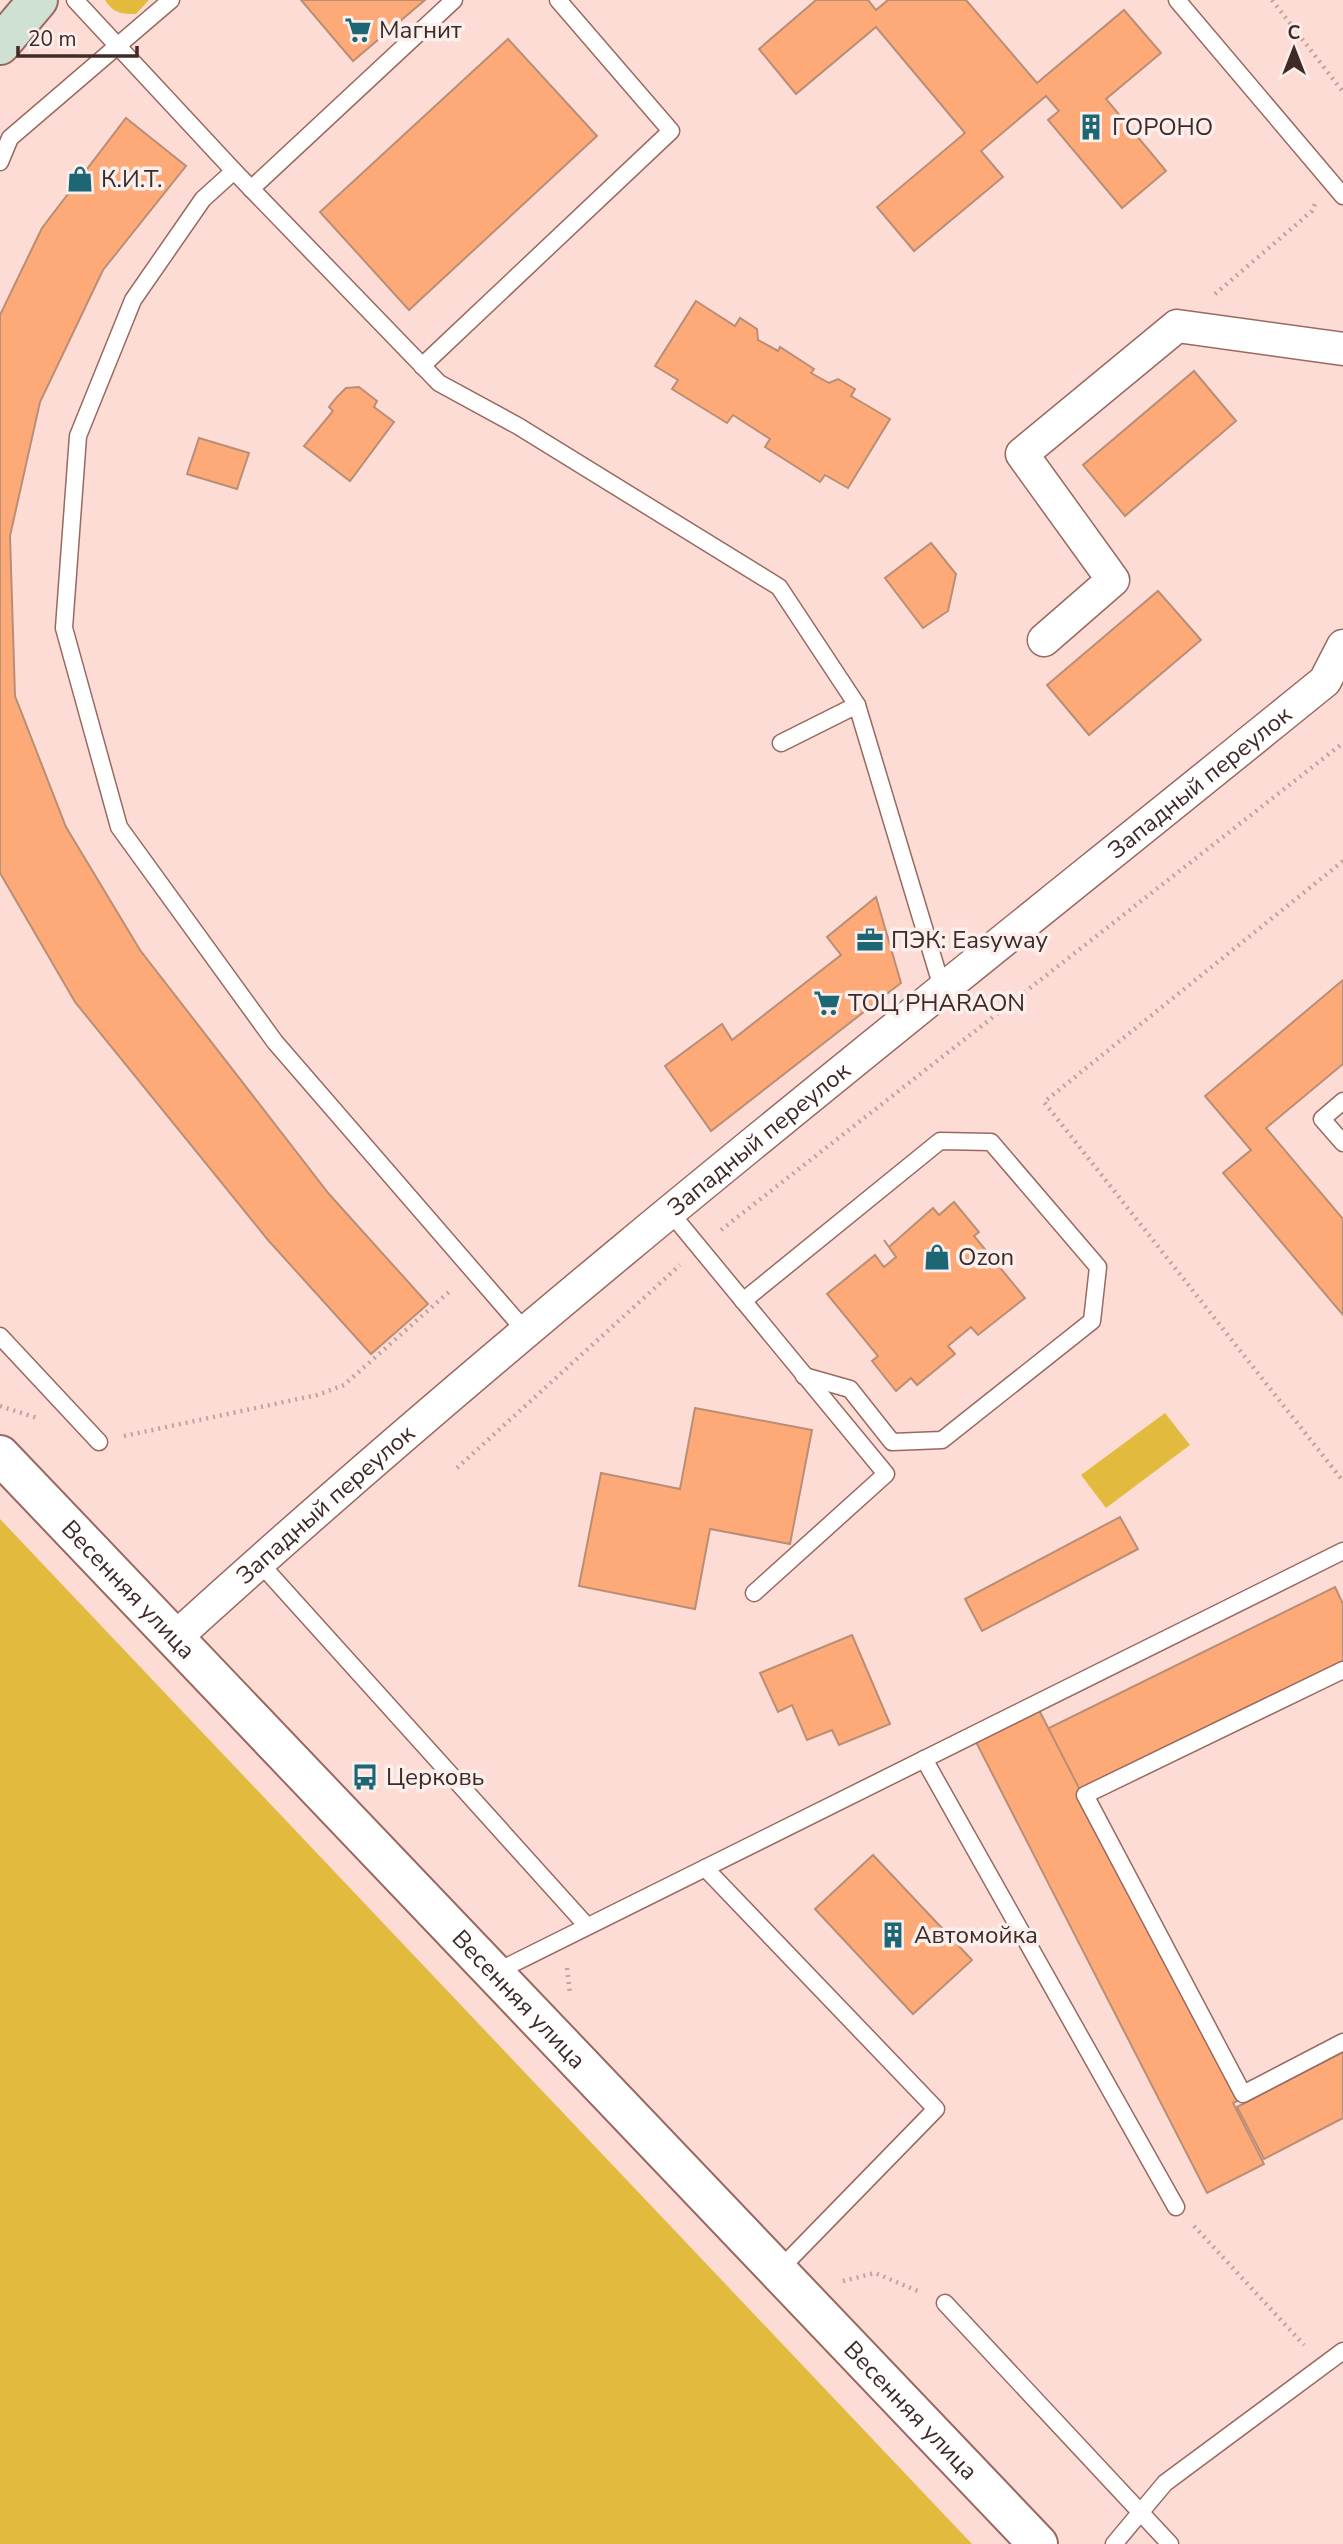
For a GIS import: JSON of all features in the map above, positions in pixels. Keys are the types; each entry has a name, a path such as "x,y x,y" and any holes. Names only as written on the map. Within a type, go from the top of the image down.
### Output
{"main road":[{"path":"0,45 38,0"}],"street":[{"path":"1044,640 1113,580 1022,453 1177,326 1343,349"},
{"name":"Западный переулок","path":"175,1639 259,1562 670,1212 1325,681 1343,646"},
{"name":"Весенняя улица","path":"0,1455 1038,2544"}],"lane":[{"path":"75,0 251,189 439,383 517,426 779,587 857,705 943,990"},
{"path":"0,162 10,138 171,0"},
{"path":"251,189 454,0"},
{"path":"422,366 671,131 558,0"},
{"path":"1178,0 1343,196"},
{"path":"234,171 203,199 133,300 78,436 64,628 119,827 275,1042 527,1333"},
{"path":"781,743 857,705"},
{"path":"1343,1101 1322,1119 1343,1143"},
{"path":"743,1301 940,1141 991,1142 1097,1267 1092,1321 942,1440 892,1442 850,1389 804,1376"},
{"path":"670,1212 886,1474 754,1593"},
{"path":"0,1336 99,1442"},
{"path":"494,1973 924,1759 1341,1557"},
{"path":"259,1562 587,1926"},
{"path":"1343,1670 1085,1795 1243,2094 1343,2042"},
{"path":"924,1759 1176,2207"},
{"path":"705,1868 936,2109 788,2282"},
{"path":"945,2303 1170,2544"},
{"path":"1114,2544 1165,2483 1343,2351"}],"path":[{"path":"1272,0 1343,92"},
{"path":"1177,326 1312,211 1324,174"},
{"path":"457,1468 699,1247 1343,743"},
{"path":"1343,861 1044,1102 1343,1481"},
{"path":"99,1442 317,1395 344,1385 473,1270"},
{"path":"0,1406 45,1420"},
{"path":"1176,2207 1324,2366"},
{"path":"788,2282 875,2273 945,2303"}],"shaded area":[{"path":"105,0 149,0 136,14 126,14 111,8"},
{"path":"1165,1413 1190,1445 1106,1508 1081,1475"},
{"path":"0,1519 972,2544 0,2544"}],"building":[{"name":"Магнит","path":"301,0 425,0 353,61"},
{"name":"ГОРОНО","path":"816,0 868,0 876,10 888,0 966,0 1037,83 1124,10 1161,53 1106,99 1166,171 1122,208 1048,120 1059,111 1046,96 981,151 1003,177 914,251 877,207 965,133 876,27 796,94 759,49"},
{"path":"508,39 597,136 409,310 320,212"},
{"path":"126,118 186,166 103,270 40,402 10,536 15,696 66,827 140,950 329,1194 428,1304 371,1354 268,1240 75,1002 0,873 0,315 42,228"},
{"path":"696,301 735,326 740,318 757,329 758,340 778,351 780,347 814,369 811,373 829,383 838,379 855,389 851,396 890,419 848,488 825,475 820,482 765,447 770,439 733,415 727,423 672,389 678,380 655,366"},
{"path":"1194,371 1236,421 1125,516 1083,465"},
{"path":"359,387 377,401 374,407 394,422 350,481 304,446 333,411 329,407 337,397 346,388"},
{"path":"199,438 249,453 237,489 187,474"},
{"path":"931,543 956,574 948,611 923,628 885,578"},
{"path":"1158,591 1201,640 1089,735 1047,685"},
{"name":"ТОЦ PHARAON","path":"876,897 901,983 711,1131 665,1066 722,1024 732,1040 841,955 827,937"},
{"path":"1343,980 1343,1064 1266,1128 1343,1219 1343,1315 1223,1173 1251,1150 1205,1096"},
{"path":"954,1202 979,1232 974,1236 1025,1298 978,1335 971,1327 948,1346 955,1354 917,1385 911,1378 896,1391 872,1361 878,1356 827,1294 875,1255 884,1267 896,1257 884,1240 889,1247 933,1208 939,1215"},
{"path":"695,1408 812,1430 790,1544 710,1529 695,1609 579,1586 601,1473 680,1489"},
{"path":"1120,1517 1138,1549 982,1631 965,1599"},
{"path":"1335,1587 1343,1604 1343,1663 1080,1793 1047,1729"},
{"path":"852,1635 890,1724 839,1745 832,1730 807,1740 792,1705 778,1712 760,1673"},
{"path":"1039,1710 1239,2100 1233,2103 1264,2164 1207,2193 976,1742"},
{"name":"Автомойка","path":"873,1855 972,1960 913,2014 815,1909"},
{"path":"1343,2052 1343,2118 1264,2159 1237,2107"}],"place":[{"name":"Магнит","path":"358,30"},
{"name":"ГОРОНО","path":"1091,127"},
{"name":"К.И.Т.","path":"80,179"},
{"name":"ПЭК: Easyway","path":"870,940"},
{"name":"ТОЦ PHARAON","path":"827,1003"},
{"name":"Ozon","path":"937,1257"},
{"name":"Церковь","path":"365,1777"},
{"name":"Автомойка","path":"893,1935"}]}
